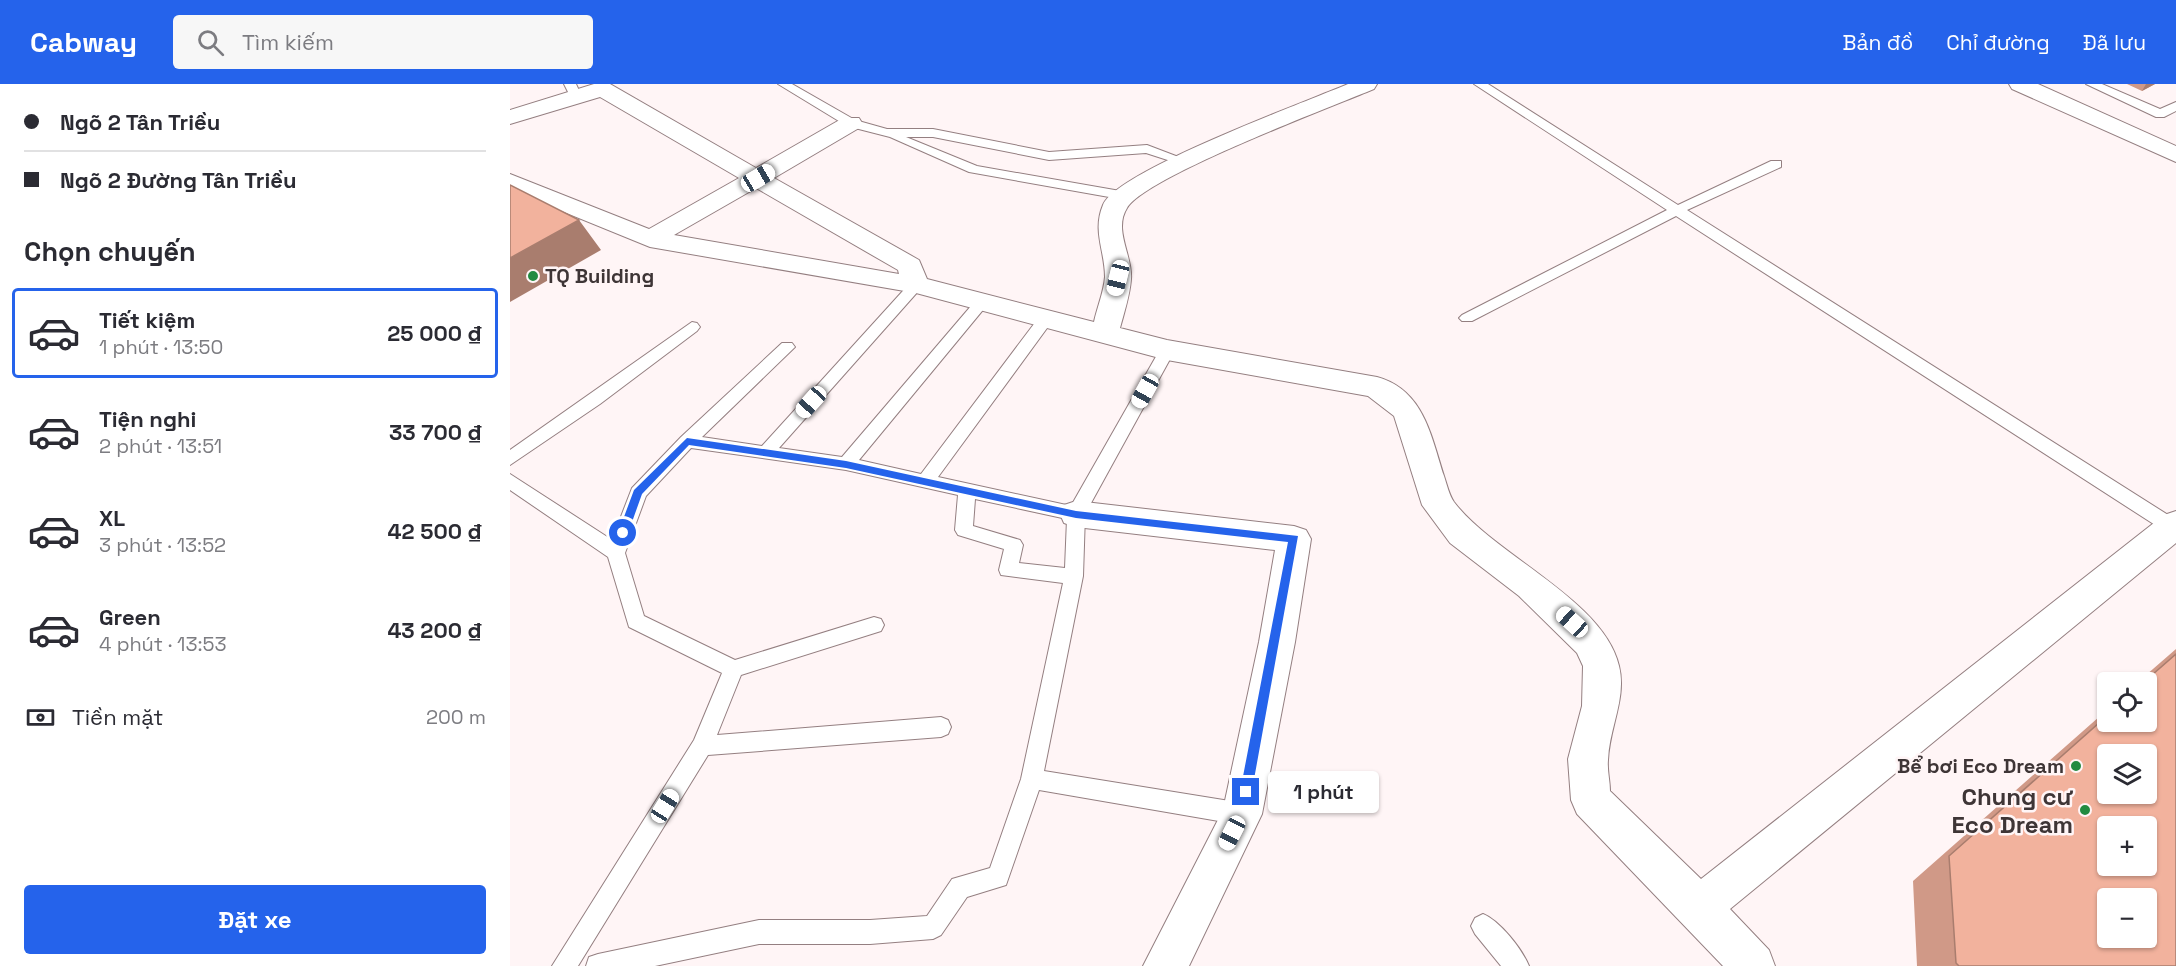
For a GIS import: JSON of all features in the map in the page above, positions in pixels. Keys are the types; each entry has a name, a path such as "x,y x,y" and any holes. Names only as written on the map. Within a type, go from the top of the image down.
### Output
{"street":[{"path":"1105,333 1118,278 1109,224 1116,203 1148,180 1183,161 1366,84"},
{"path":"2020,84 2176,155"},
{"path":"510,117 573,91 611,87 758,178 910,266 916,285"},
{"path":"650,239 851,123"},
{"path":"515,188 650,239 916,285 1167,350 1377,387 1407,411 1438,506 1462,534 1531,586 1591,643 1601,666 1601,706 1588,759 1592,800 1699,907 1753,966"},
{"path":"1076,514 1294,538 1277,642 1242,814 1165,966"},
{"path":"1699,907 2175,527"}],"lane":[{"path":"783,84 851,123 887,133 974,169 1126,196"},
{"path":"1480,84 2175,527"},
{"path":"2092,84 2160,114 2176,106"},
{"path":"887,133 933,133 1049,156 1147,149 1183,161"},
{"path":"1467,318 1677,210 1776,164"},
{"path":"766,452 916,285"},
{"path":"846,464 982,302"},
{"path":"925,482 1045,320"},
{"path":"510,459 692,327"},
{"path":"787,347 687,441 638,493 616,553 636,621 734,669 874,625"},
{"path":"598,966 759,932 870,932 933,927 960,886 999,877 1032,779 1074,576 1076,514 1167,350"},
{"path":"687,441 846,464 1076,514"},
{"path":"510,481 616,553"},
{"path":"967,490 964,530 1014,545 1008,570 1074,576"},
{"path":"564,966 702,746 734,669"},
{"path":"702,746 941,727"},
{"path":"1032,779 1242,814"},
{"path":"1483,926 1517,966"}],"building":[{"path":"510,185 579,220 510,258"},
{"name":"Chung cư Eco Dream","path":"2176,654 2176,966 1959,966 1956,963 1949,856 2097,725 2097,732 2157,732 2155,672"}],"place":[{"name":"TQ Building","path":"533,276"},
{"name":"Bể bơi Eco Dream","path":"2076,766"},
{"name":"Chung cư Eco Dream","path":"2085,810"}],"route":[{"path":"623,533 638,493 687,441 846,464 1076,514 1294,538 1277,642 1246,792"}]}
